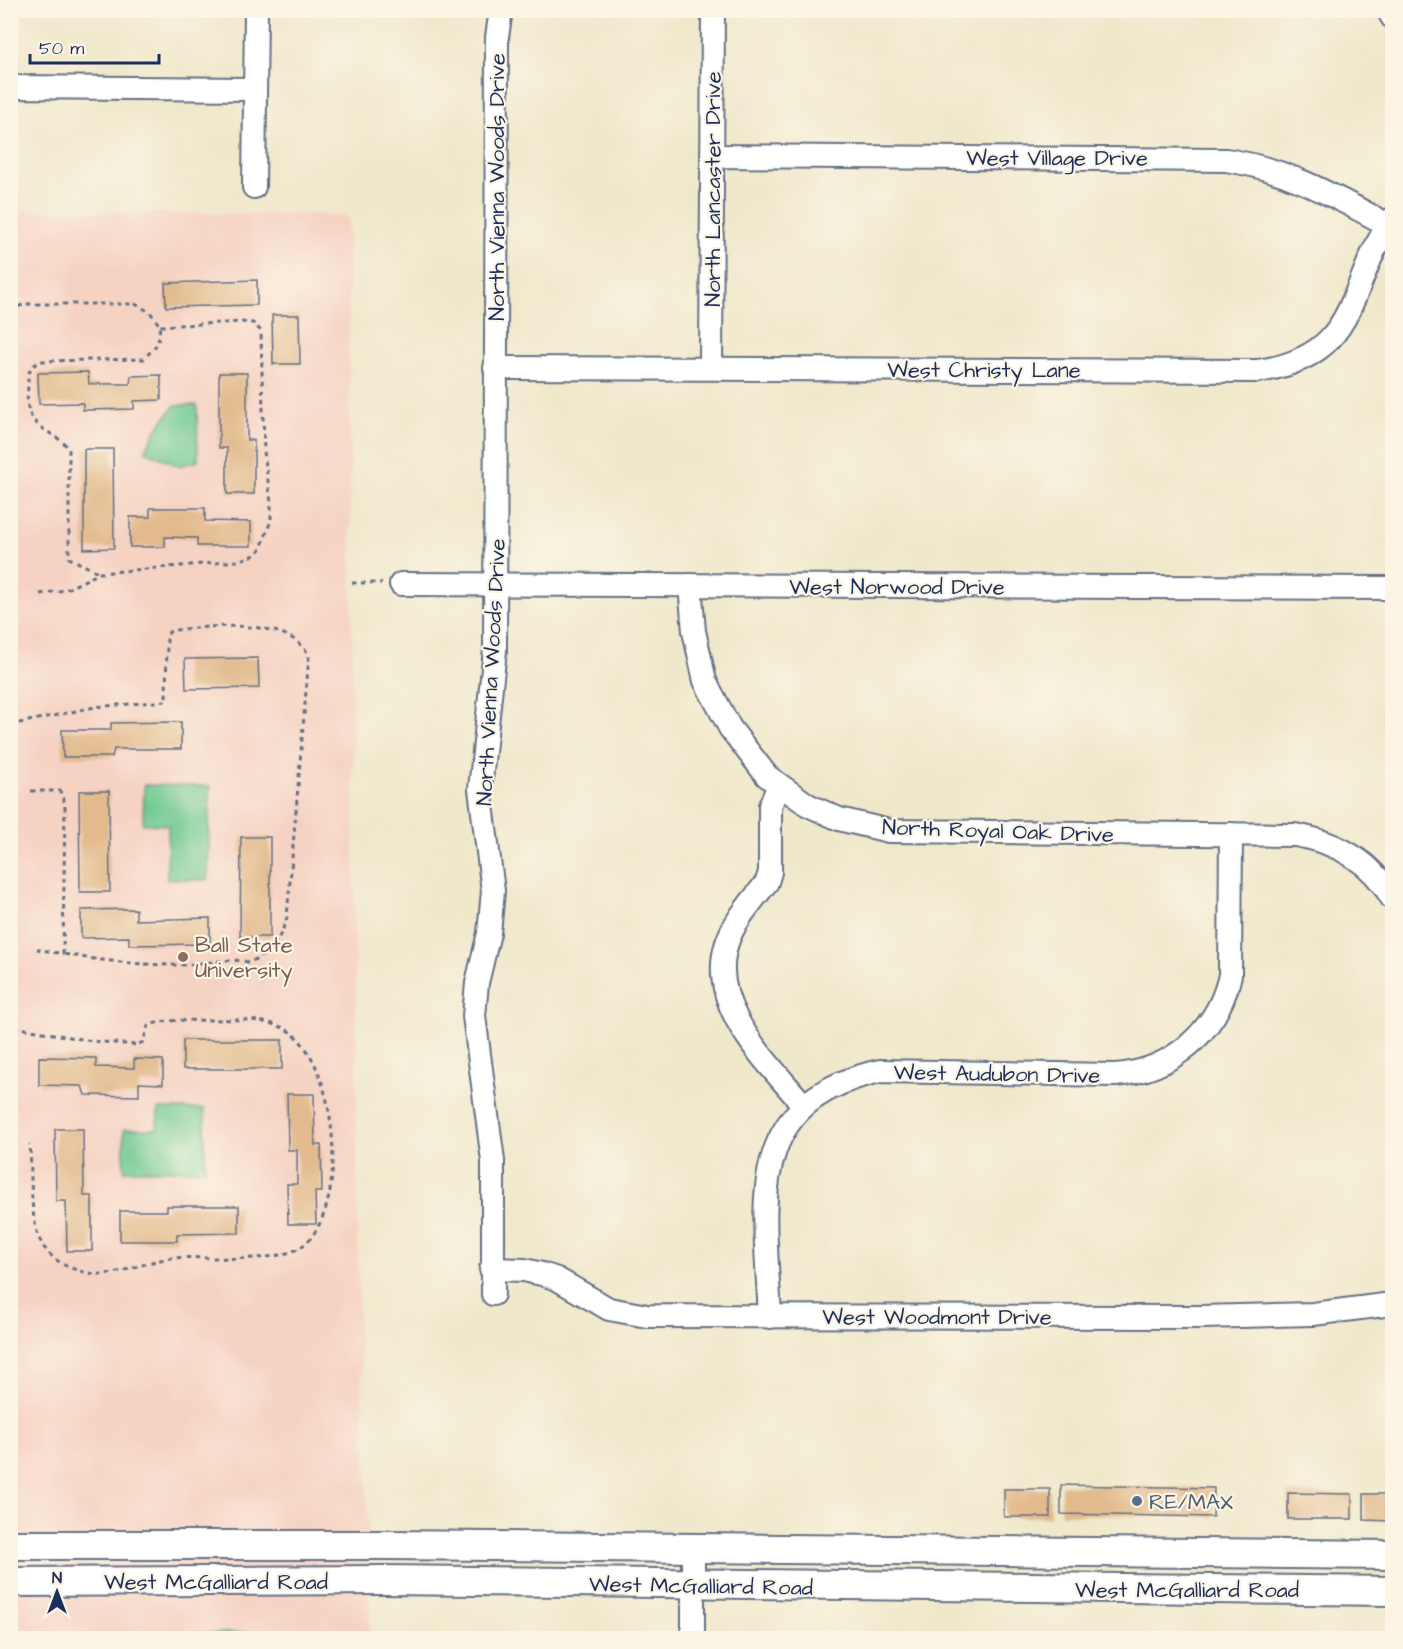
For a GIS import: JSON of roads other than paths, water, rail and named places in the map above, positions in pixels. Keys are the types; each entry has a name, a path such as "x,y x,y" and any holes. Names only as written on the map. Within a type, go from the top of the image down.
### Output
{"main road":[{"name":"West McGalliard Road","path":"10,1545 693,1548 1392,1555"},
{"name":"West McGalliard Road","path":"10,1582 386,1580 1392,1591"}],"street":[{"path":"254,187 256,10"},
{"name":"North Vienna Woods Drive","path":"493,1294 491,1269 492,1161 487,1103 474,1016 477,983 489,933 493,891 480,789 493,690 496,584 497,37 501,10"},
{"name":"North Lancaster Drive","path":"711,368 713,10"},
{"path":"1388,10 1392,17"},
{"path":"10,87 255,89"},
{"name":"West Village Drive","path":"712,156 1226,160 1268,167 1308,182 1390,222"},
{"name":"West Christy Lane","path":"495,368 1258,370 1276,368 1309,355 1335,334 1349,312 1390,222"},
{"name":"West Norwood Drive","path":"401,584 1392,588"},
{"name":"North Royal Oak Drive","path":"690,585 694,631 705,681 730,728 767,777 808,805 839,819 889,831 1295,835 1321,839 1360,860 1375,873 1392,898"},
{"path":"779,785 770,806 770,872 767,882 727,941 724,954 723,987 734,1013 749,1038 804,1106"},
{"name":"West Audubon Drive","path":"770,1317 765,1207 768,1172 787,1126 804,1106 831,1086 850,1078 880,1071 1115,1075 1148,1069 1179,1053 1204,1030 1226,990 1230,975 1231,834"},
{"name":"West Woodmont Drive","path":"491,1269 524,1270 542,1274 557,1279 596,1303 621,1312 647,1316 770,1317 951,1314 1201,1317 1313,1314 1392,1304"},
{"path":"693,1548 693,1638"}],"place":[{"name":"Ball State University","path":"183,957"},
{"name":"RE/MAX","path":"1137,1501"}]}
